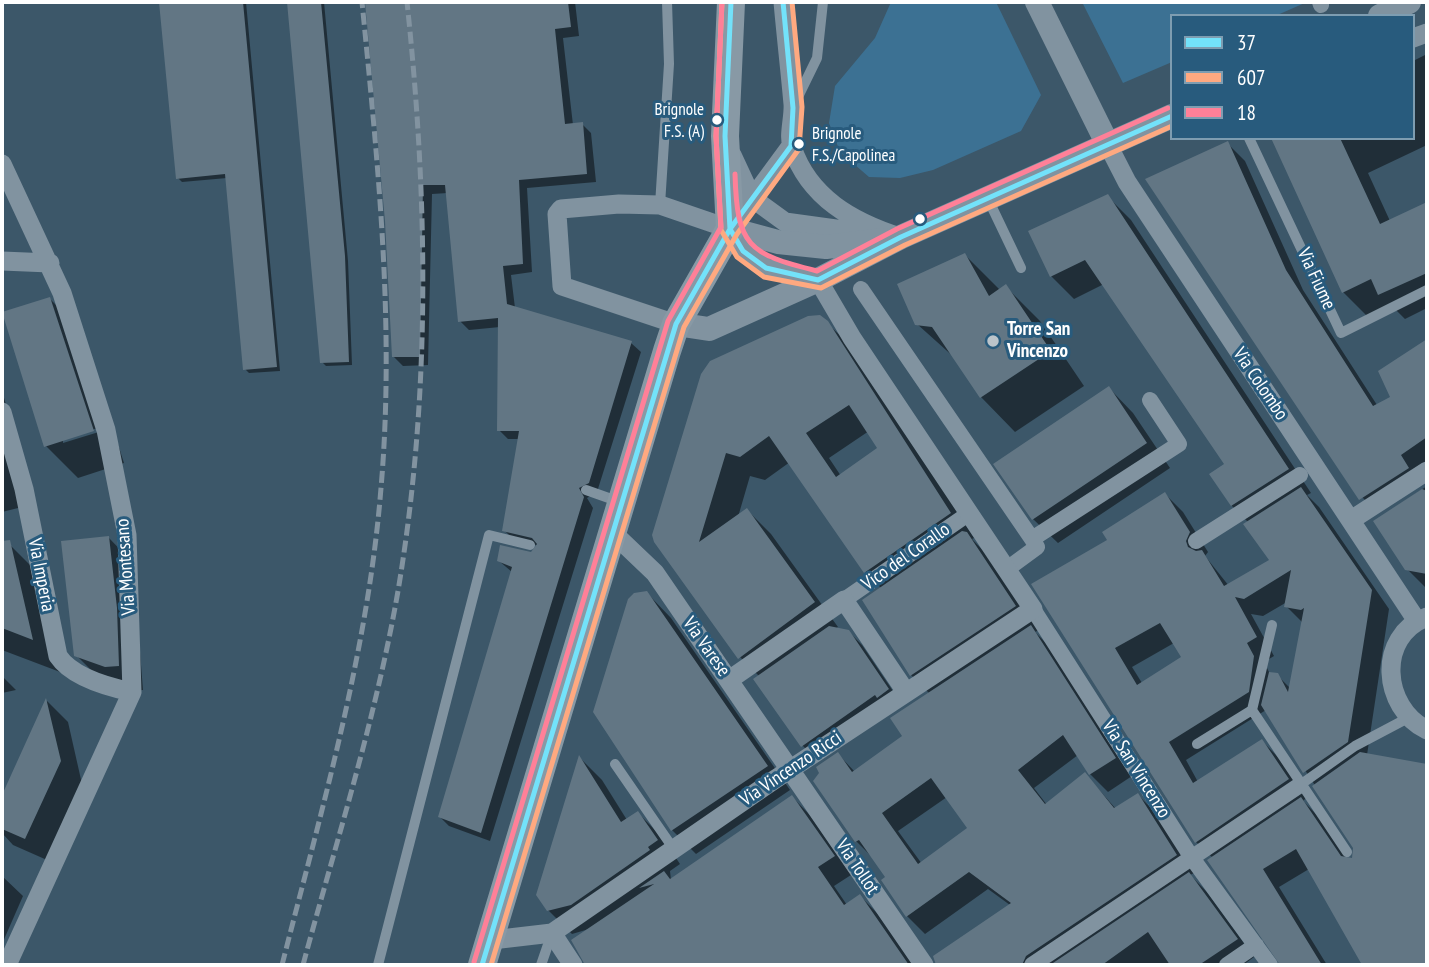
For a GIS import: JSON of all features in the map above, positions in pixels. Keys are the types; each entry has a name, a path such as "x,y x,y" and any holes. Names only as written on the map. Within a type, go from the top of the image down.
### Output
{"main road":[{"path":"487,953 620,502 681,316 730,229 725,136 731,2"}],"street":[{"path":"783,2 793,108 791,146 811,182 832,206 864,225 901,237"},
{"path":"1037,2 1108,145"},
{"path":"1384,14 1409,2"},
{"path":"901,237 826,247 778,242 660,205 619,204 561,209 557,214 560,281 566,289 681,316 709,329 818,280 901,237 1170,117"},
{"path":"725,136 752,198 785,222 901,237"},
{"name":"Via Colombo","path":"1108,145 1127,182 1351,520 1422,619"},
{"path":"730,229 791,146"},
{"name":"Via Montesano","path":"2,164 50,263 106,430 127,535 132,692 7,965"},
{"path":"730,229 743,251 766,268 818,280"},
{"path":"818,280 820,259 826,247"},
{"path":"2,261 50,263"},
{"name":"Via San Vincenzo","path":"818,280 852,338 1007,569 1192,858 1270,965"},
{"path":"861,289 1037,547 1007,569"},
{"path":"1032,539 1179,444 1150,400"},
{"name":"Via Imperia","path":"2,412 24,489 58,656 70,669 113,688 132,692"},
{"path":"1351,520 1427,471"},
{"path":"1196,541 1300,475"},
{"name":"Vico del Corallo","path":"729,680 968,514"},
{"name":"Via Varese","path":"612,533 655,573 789,770"},
{"name":"Vico del Corallo","path":"844,600 906,692"},
{"name":"Via Vincenzo Ricci","path":"552,933 789,770 1033,609"},
{"path":"1422,619 1394,651 1390,669 1391,687 1397,704 1408,718 1427,730"},
{"name":"Via Tollot","path":"789,770 924,965"},
{"path":"1032,965 1300,785"},
{"path":"487,953 552,933 573,965"},
{"path":"1227,965 1256,945"}],"lane":[{"path":"660,205 669,64 667,2"},
{"path":"793,108 817,58 823,2"},
{"name":"Via Fiume","path":"1250,140 1341,333 1427,290"},
{"path":"987,198 1021,268"},
{"path":"586,490 620,502"},
{"path":"378,965 489,535 530,545"},
{"path":"1198,744 1252,710 1272,625"},
{"path":"1252,710 1347,852"},
{"path":"1300,785 1355,747 1408,718"},
{"path":"615,764 673,849"},
{"path":"541,965 552,933"}],"shaded area":[{"path":"891,2 996,2 1041,95 1021,131 933,170 900,178 869,177 840,152 829,123 835,86 875,38"},
{"path":"1082,2 1307,2 1280,14 1170,14 1170,63 1123,83"}],"building":[{"path":"159,2 243,2 277,367 243,370 225,174 176,179"},
{"path":"287,2 321,2 345,256 349,362 320,363"},
{"path":"365,2 568,2 571,27 555,29 565,124 583,122 587,174 519,180 523,264 503,266 507,304 632,341 589,483 579,488 584,497 481,833 438,817 512,567 497,561 500,545 531,552 537,544 532,538 502,531 519,431 497,431 498,318 458,322 445,185 423,185 420,357 392,357 385,221"},
{"path":"1272,140 1341,140 1380,224 1427,202 1427,273 1378,295 1371,279 1342,293"},
{"path":"1228,141 1286,270 1373,406 1390,397 1378,371 1427,339 1427,437 1401,455 1409,468 1359,500 1145,179"},
{"path":"1108,194 1289,469 1231,506 1209,474 1224,464 1085,260 1050,277 1028,231"},
{"name":"Torre San Vincenzo","path":"965,253 989,296 1006,284 1051,351 980,398 932,327 915,325 897,284"},
{"path":"50,297 94,431 44,447 2,312"},
{"path":"820,315 828,321 951,513 864,573 769,436 740,457 726,453 699,542 747,508 815,602 738,659 654,542 652,535 701,374 710,361 808,316","holes":["849,405 877,448 836,477 806,433"]},
{"path":"1109,386 1147,443 1032,520 993,464"},
{"path":"1301,487 1372,590 1348,742 1303,773 1261,705 1269,672 1278,673 1288,692 1304,608 1301,610 1284,607 1291,570 1244,599 1235,597 1257,637 1247,643 1254,656 1249,692 1169,742 1193,783 1262,739 1289,779 1195,843 1031,584 1107,540 1102,532 1165,492 1190,532 1186,541 1188,547 1196,551 1202,550 1224,586 1269,560 1243,524","holes":["1160,623 1181,657 1137,685 1115,648"]},
{"path":"1422,489 1427,491 1427,574 1405,570 1373,521"},
{"path":"962,531 967,532 1016,606 910,676 862,600"},
{"path":"109,536 117,608 119,666 105,667 74,656 61,541"},
{"path":"10,540 33,640 2,628 2,541"},
{"path":"647,591 768,766 671,831 593,712 628,599 634,593"},
{"path":"1031,625 1116,758 1089,775 1063,735 1018,770 1045,804 1085,772 1114,808 1138,793 1177,855 1026,956 1022,965 936,965 933,956 1011,903 969,872 906,917 881,880 885,877 859,840 855,842 813,781 819,773 816,767 838,752 852,772 902,736 890,718","holes":["931,778 967,828 918,864 882,813"]},
{"path":"829,626 849,630 889,689 877,698 875,695 801,747 753,679"},
{"path":"46,698 61,761 25,839 2,829 2,795"},
{"path":"1360,752 1427,764 1427,965 1362,965 1296,849 1263,869 1322,965 1280,965 1207,860 1301,797 1341,856 1352,858 1353,848 1312,786"},
{"path":"579,755 621,822 638,811 658,840 648,847 650,850 571,905 547,911 536,895"},
{"path":"792,795 835,856 818,867 844,905 860,894 909,965 585,965 571,940 654,884 639,888 664,871 670,879"},
{"path":"1189,872 1238,939 1199,965 1170,965 1148,932 1102,965 1050,965"}],"railway":[{"path":"282,965 355,669 375,549 381,488 386,366 383,245 362,2"},
{"path":"303,965 379,686 398,591 409,517 421,370 423,297 419,150 407,2"}],"transit line":[{"name":"607","path":"722,2 716,136 721,230 737,257 764,277 821,288 905,245 1170,127"},
{"name":"18","path":"474,962 668,321 721,227 716,136 722,2"},
{"name":"37","path":"731,2 725,136 730,229 743,251 766,268 818,280 901,237 1170,117"},
{"name":"37","path":"482,965 676,324 730,229 791,146 793,108 783,2"},
{"name":"607","path":"491,965 684,327 737,234 799,149 802,107 792,2"},
{"name":"18","path":"735,174 739,217 751,243 775,259 817,271 897,229 1168,108"}],"place":[{"name":"Brignole F.S. (A)","path":"717,120"},
{"name":"Brignole F.S./Capolinea","path":"799,144"},
{"name":"Torre San Vincenzo","path":"993,341"}]}
